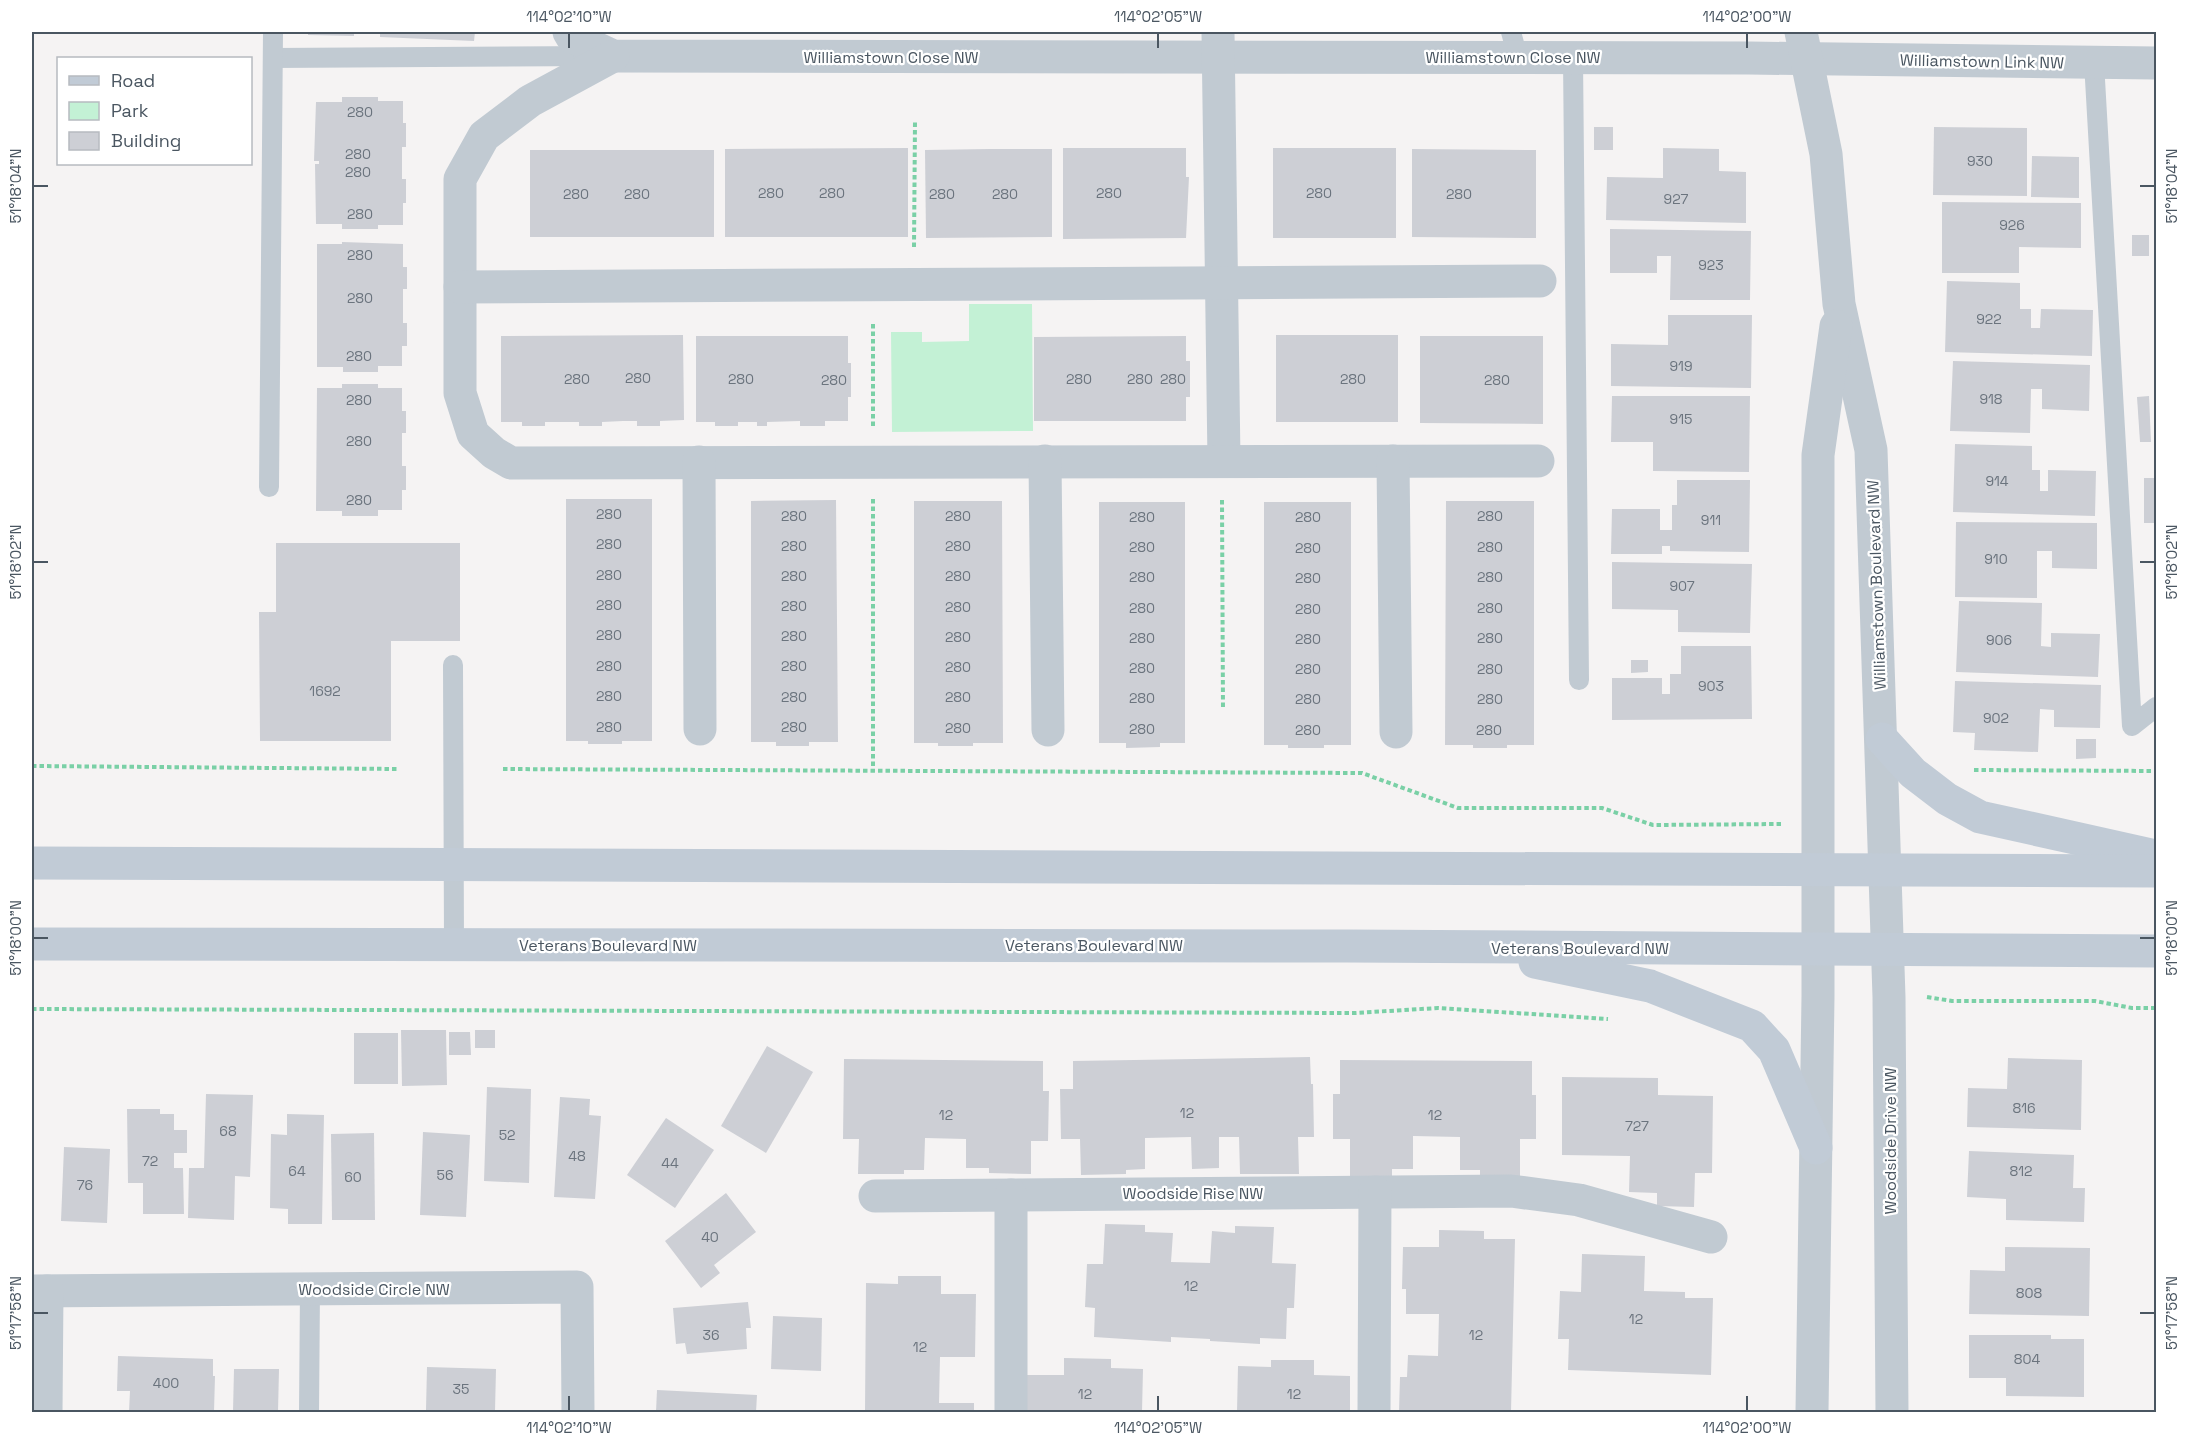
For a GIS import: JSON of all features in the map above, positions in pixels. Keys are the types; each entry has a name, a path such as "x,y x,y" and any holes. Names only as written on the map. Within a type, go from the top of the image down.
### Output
{"main road":[{"path":"1882,739 1913,773 1947,799 1980,817 2157,856"},
{"path":"32,863 2157,871"},
{"name":"Veterans Boulevard NW","path":"32,944 2157,951"},
{"path":"1466,947 1650,986 1752,1026 1774,1050 1816,1148"}],"street":[{"name":"Williamstown Close NW","path":"569,32 572,37 613,56 1219,44 1515,45 1574,58 1804,45"},
{"path":"1219,44 1224,461"},
{"name":"Williamstown Link NW","path":"1804,45 2094,62 2157,63"},
{"name":"Williamstown Boulevard NW","path":"1804,45 1826,154 1839,304 1871,450 1886,869"},
{"path":"613,56 530,101 484,136 460,179 460,393 472,434 494,453 511,463 1538,461"},
{"path":"460,287 1540,281"},
{"name":"Williamstown Boulevard NW","path":"1818,869 1818,455 1839,304"},
{"path":"1045,461 1048,730"},
{"path":"1393,461 1396,732"},
{"path":"699,462 700,729"},
{"path":"1812,1413 1818,869"},
{"name":"Woodside Drive NW","path":"1886,869 1892,1413"},
{"path":"1374,1413 1375,1192"},
{"name":"Woodside Rise NW","path":"875,1196 1522,1192 1579,1200 1711,1237"},
{"path":"1011,1195 1011,1413"},
{"name":"Woodside Circle NW","path":"46,1413 39,1291 577,1287 578,1413"}],"lane":[{"path":"269,487 273,32"},
{"path":"273,58 613,56"},
{"path":"1574,58 1579,680"},
{"path":"2094,62 2132,726 2157,707"},
{"path":"453,665 454,944"},
{"path":"309,1413 310,1289"}],"path":[{"path":"914,255 915,122"},
{"path":"873,435 873,322 884,322"},
{"path":"873,498 873,770"},
{"path":"1222,499 1223,710"},
{"path":"32,766 399,769"},
{"path":"503,769 1362,773 1458,808 1602,808 1653,825 1763,824"},
{"path":"1971,770 2157,771"},
{"path":"1929,997 1952,1000 2095,1001 2132,1008 2157,1008"},
{"path":"32,1009 1355,1013 1438,1008 1610,1019"}],"green space":[{"path":"969,304 1032,304 1033,431 892,432 891,332 922,332 922,342 969,341"}],"building":[{"path":"308,32 354,32 354,36 308,35"},
{"path":"380,32 475,32 474,41 380,37"},
{"path":"342,97 378,97 378,101 403,101 406,147 402,147 402,179 406,179 406,203 403,203 403,225 378,225 378,229 342,229 342,224 316,224 315,164 319,164 319,161 314,161 316,102 342,102"},
{"path":"1594,127 1613,127 1613,150 1594,150"},
{"path":"1934,127 2027,128 2027,196 1933,195"},
{"path":"908,148 908,237 725,237 725,149"},
{"path":"1063,148 1186,148 1186,177 1189,177 1186,238 1063,239"},
{"path":"1273,148 1396,148 1396,238 1273,238"},
{"path":"1663,148 1719,149 1719,171 1746,172 1746,223 1606,220 1607,177 1663,178"},
{"path":"1052,149 1052,237 926,238 925,150"},
{"path":"1412,149 1536,150 1536,238 1412,237"},
{"path":"530,150 714,150 714,237 530,237"},
{"path":"2032,156 2079,157 2079,198 2031,197"},
{"path":"1942,202 2081,203 2081,248 2019,247 2019,273 1942,273"},
{"path":"1610,229 1751,231 1750,300 1670,300 1671,256 1657,256 1657,273 1610,273"},
{"path":"2132,235 2149,235 2149,256 2132,256"},
{"path":"342,242 403,244 403,267 407,267 407,289 403,289 403,323 407,323 407,346 402,346 402,366 378,366 378,372 343,372 343,367 317,367 317,244 342,244"},
{"path":"1947,281 2020,283 2020,309 2031,309 2031,328 2040,328 2041,309 2093,310 2092,356 1945,352"},
{"path":"1668,315 1752,315 1751,388 1611,386 1611,344 1668,345"},
{"path":"683,335 684,420 660,421 660,426 637,426 637,421 602,422 602,426 579,426 579,422 545,422 545,426 522,426 522,422 501,422 501,336"},
{"path":"1276,335 1398,335 1398,422 1276,422"},
{"path":"696,336 848,336 851,397 848,397 848,421 825,421 825,426 800,426 800,421 767,422 767,426 757,426 757,422 738,422 738,426 715,426 715,422 696,422"},
{"path":"1186,336 1186,361 1190,361 1190,397 1186,397 1186,421 1034,421 1034,337"},
{"path":"1420,336 1543,336 1543,424 1420,423"},
{"path":"1953,361 2090,365 2089,411 2042,409 2042,389 2031,389 2030,433 1950,431"},
{"path":"342,384 378,384 378,388 402,388 402,411 406,411 406,433 402,433 402,466 406,466 406,490 402,490 402,510 378,510 378,516 342,516 342,511 316,511 317,388 342,388"},
{"path":"1612,396 1750,396 1749,472 1653,471 1653,442 1611,442"},
{"path":"2149,396 2151,442 2140,442 2137,397"},
{"path":"1955,444 2032,446 2032,470 2040,470 2040,491 2048,491 2048,470 2096,471 2095,516 1953,512"},
{"path":"2144,478 2156,478 2156,523 2144,523"},
{"path":"1677,480 1750,480 1749,552 1670,551 1670,546 1662,546 1662,554 1611,554 1612,509 1660,509 1660,530 1672,530 1672,505 1677,505"},
{"path":"566,499 652,499 652,741 588,744 588,741 566,741"},
{"path":"836,500 838,742 809,742 809,746 776,746 776,742 751,742 751,501"},
{"path":"914,501 1002,501 1003,743 938,746 938,743 914,743"},
{"path":"1446,501 1534,501 1534,745 1473,748 1473,745 1445,745"},
{"path":"1099,502 1185,502 1185,743 1160,743 1160,747 1126,748 1126,743 1099,743"},
{"path":"1264,502 1351,502 1351,745 1288,748 1288,745 1264,745"},
{"path":"1956,522 2097,523 2097,569 2052,568 2052,551 2037,551 2037,598 1955,597"},
{"path":"276,543 460,543 460,641 391,641 391,741 260,741 259,612 276,612"},
{"path":"1612,562 1752,564 1750,633 1678,632 1678,610 1612,609"},
{"path":"1959,601 2042,603 2041,646 2051,647 2051,633 2100,634 2098,677 1956,672"},
{"path":"1681,646 1751,646 1752,719 1612,720 1612,678 1662,678 1662,694 1670,694 1670,674 1681,674"},
{"path":"1631,660 1648,660 1648,672 1631,673"},
{"path":"1955,681 2101,685 2100,728 2054,727 2054,710 2040,709 2038,752 1974,750 1975,733 1953,732"},
{"path":"2076,739 2096,739 2096,758 2076,759"},
{"path":"401,1030 446,1030 447,1085 402,1086"},
{"path":"475,1030 495,1030 495,1048 475,1048"},
{"path":"449,1032 470,1032 471,1055 449,1055"},
{"path":"354,1033 398,1033 398,1084 354,1084"},
{"path":"767,1046 813,1072 766,1153 721,1126"},
{"path":"1310,1057 1314,1137 1298,1137 1299,1174 1240,1174 1239,1137 1219,1137 1219,1168 1192,1169 1191,1137 1145,1138 1145,1169 1126,1170 1126,1174 1081,1175 1080,1139 1061,1139 1060,1089 1073,1089 1073,1061"},
{"path":"2008,1058 2082,1060 2081,1130 1967,1127 1968,1088 2007,1089"},
{"path":"844,1059 1043,1061 1043,1091 1049,1091 1048,1141 1031,1141 1031,1174 989,1173 989,1168 966,1168 966,1139 925,1138 924,1170 904,1170 904,1174 858,1174 859,1139 843,1139"},
{"path":"1340,1060 1532,1061 1532,1095 1536,1095 1536,1139 1520,1139 1520,1177 1480,1177 1480,1170 1460,1170 1460,1137 1413,1136 1413,1169 1392,1169 1392,1178 1350,1178 1350,1139 1333,1139 1333,1094 1340,1094"},
{"path":"1562,1077 1658,1078 1658,1095 1713,1096 1712,1173 1695,1173 1694,1207 1657,1206 1657,1193 1629,1192 1630,1156 1562,1155"},
{"path":"487,1087 531,1089 529,1183 484,1181"},
{"path":"206,1094 253,1095 250,1177 235,1176 234,1220 188,1218 189,1168 204,1168"},
{"path":"560,1097 590,1099 589,1115 601,1116 595,1199 554,1197"},
{"path":"127,1109 160,1109 160,1114 174,1114 174,1130 187,1130 187,1153 174,1153 174,1168 183,1168 184,1214 143,1214 143,1183 128,1183"},
{"path":"287,1114 324,1115 322,1224 288,1224 288,1209 270,1208 271,1134 287,1135"},
{"path":"666,1118 714,1150 675,1208 627,1175"},
{"path":"423,1132 470,1135 466,1217 420,1215"},
{"path":"374,1133 375,1220 332,1220 331,1134"},
{"path":"64,1147 110,1149 107,1223 61,1221"},
{"path":"1969,1151 2074,1155 2073,1188 2085,1188 2084,1222 2006,1220 2006,1199 1967,1197"},
{"path":"726,1193 756,1232 714,1265 720,1273 701,1288 665,1241"},
{"path":"1105,1224 1145,1225 1145,1232 1173,1233 1171,1262 1210,1263 1212,1231 1235,1233 1235,1226 1274,1227 1272,1263 1296,1264 1294,1308 1287,1308 1286,1339 1260,1338 1260,1344 1171,1337 1171,1342 1094,1337 1095,1308 1085,1307 1087,1264 1103,1264"},
{"path":"1439,1230 1484,1231 1484,1239 1515,1239 1511,1412 1399,1412 1400,1377 1407,1377 1408,1355 1438,1356 1439,1314 1406,1314 1406,1289 1402,1289 1403,1247 1439,1247"},
{"path":"2005,1247 2090,1248 2089,1316 1969,1314 1970,1270 2005,1271"},
{"path":"1582,1254 1645,1256 1644,1291 1685,1292 1685,1298 1713,1298 1711,1375 1568,1370 1569,1339 1558,1339 1560,1291 1581,1292"},
{"path":"898,1276 941,1276 941,1294 976,1294 975,1357 940,1357 939,1403 974,1403 974,1412 865,1412 866,1283 898,1284"},
{"path":"748,1302 751,1328 746,1328 747,1349 687,1354 685,1343 676,1344 673,1308"},
{"path":"773,1316 822,1318 821,1371 771,1369"},
{"path":"1969,1335 2051,1335 2051,1339 2084,1339 2084,1397 2006,1396 2006,1378 1969,1378"},
{"path":"118,1356 213,1359 214,1412 129,1412 130,1391 117,1391"},
{"path":"1064,1358 1111,1359 1111,1368 1143,1369 1142,1412 1027,1412 1027,1375 1064,1375"},
{"path":"1271,1360 1314,1360 1314,1375 1350,1376 1350,1412 1237,1412 1238,1366 1271,1367"},
{"path":"427,1367 496,1369 495,1411 426,1410"},
{"path":"234,1369 279,1369 278,1412 233,1412"},
{"path":"657,1390 757,1395 756,1412 656,1412"}]}
